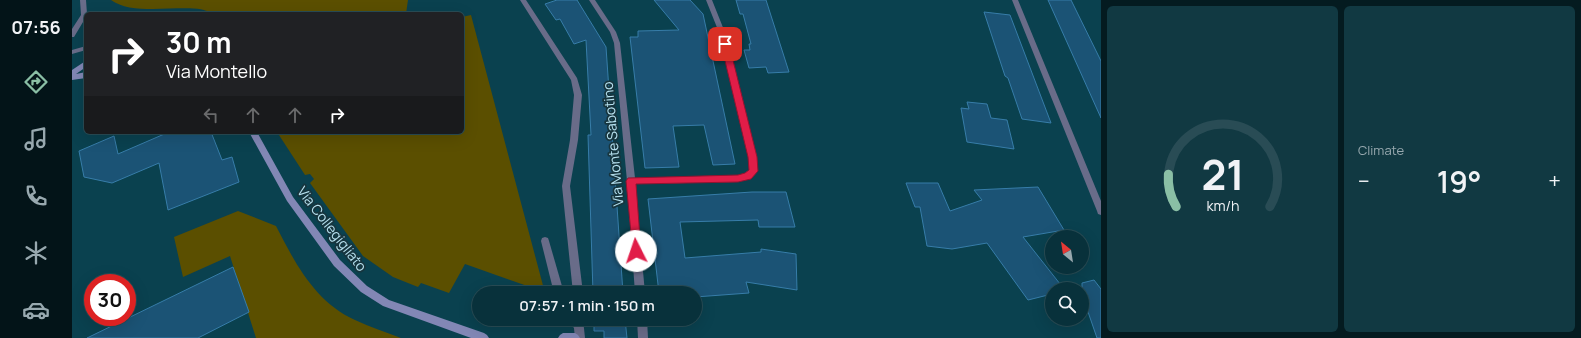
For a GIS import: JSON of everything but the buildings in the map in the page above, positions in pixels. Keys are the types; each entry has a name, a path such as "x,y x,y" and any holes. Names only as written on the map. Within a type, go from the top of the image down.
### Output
{"main road":[{"path":"72,73 84,65"},
{"path":"72,77 84,75"},
{"name":"Via Collegigliato","path":"254,134 290,199 337,263 364,289 386,303 484,338"}],"street":[{"path":"83,0 84,12"},
{"path":"523,0 577,87 578,95 574,140 566,186 577,286"},
{"name":"Via Monte Sabotino","path":"592,0 611,28 618,43 639,286"},
{"path":"631,181 738,179 748,176 753,171 753,157 721,30 709,0"},
{"path":"1015,0 1101,211"},
{"path":"72,35 84,17"},
{"path":"72,52 84,49"},
{"path":"545,241 557,286"},
{"path":"572,338 576,326"},
{"path":"642,326 643,338"}],"shaded area":[{"path":"111,0 408,0 406,12 208,12 204,10 180,8 135,8 122,5"},
{"path":"471,15 543,286 527,286 465,264 449,293 421,283 418,287 393,277 363,256 310,183 314,179 310,174 305,175 278,134 464,134 464,17"},
{"path":"238,211 276,226 299,267 317,292 328,303 355,320 401,338 256,338 230,256 183,277 174,237"}],"route":[{"path":"636,251 631,181 738,179 748,176 753,171 753,157 725,44"}]}
